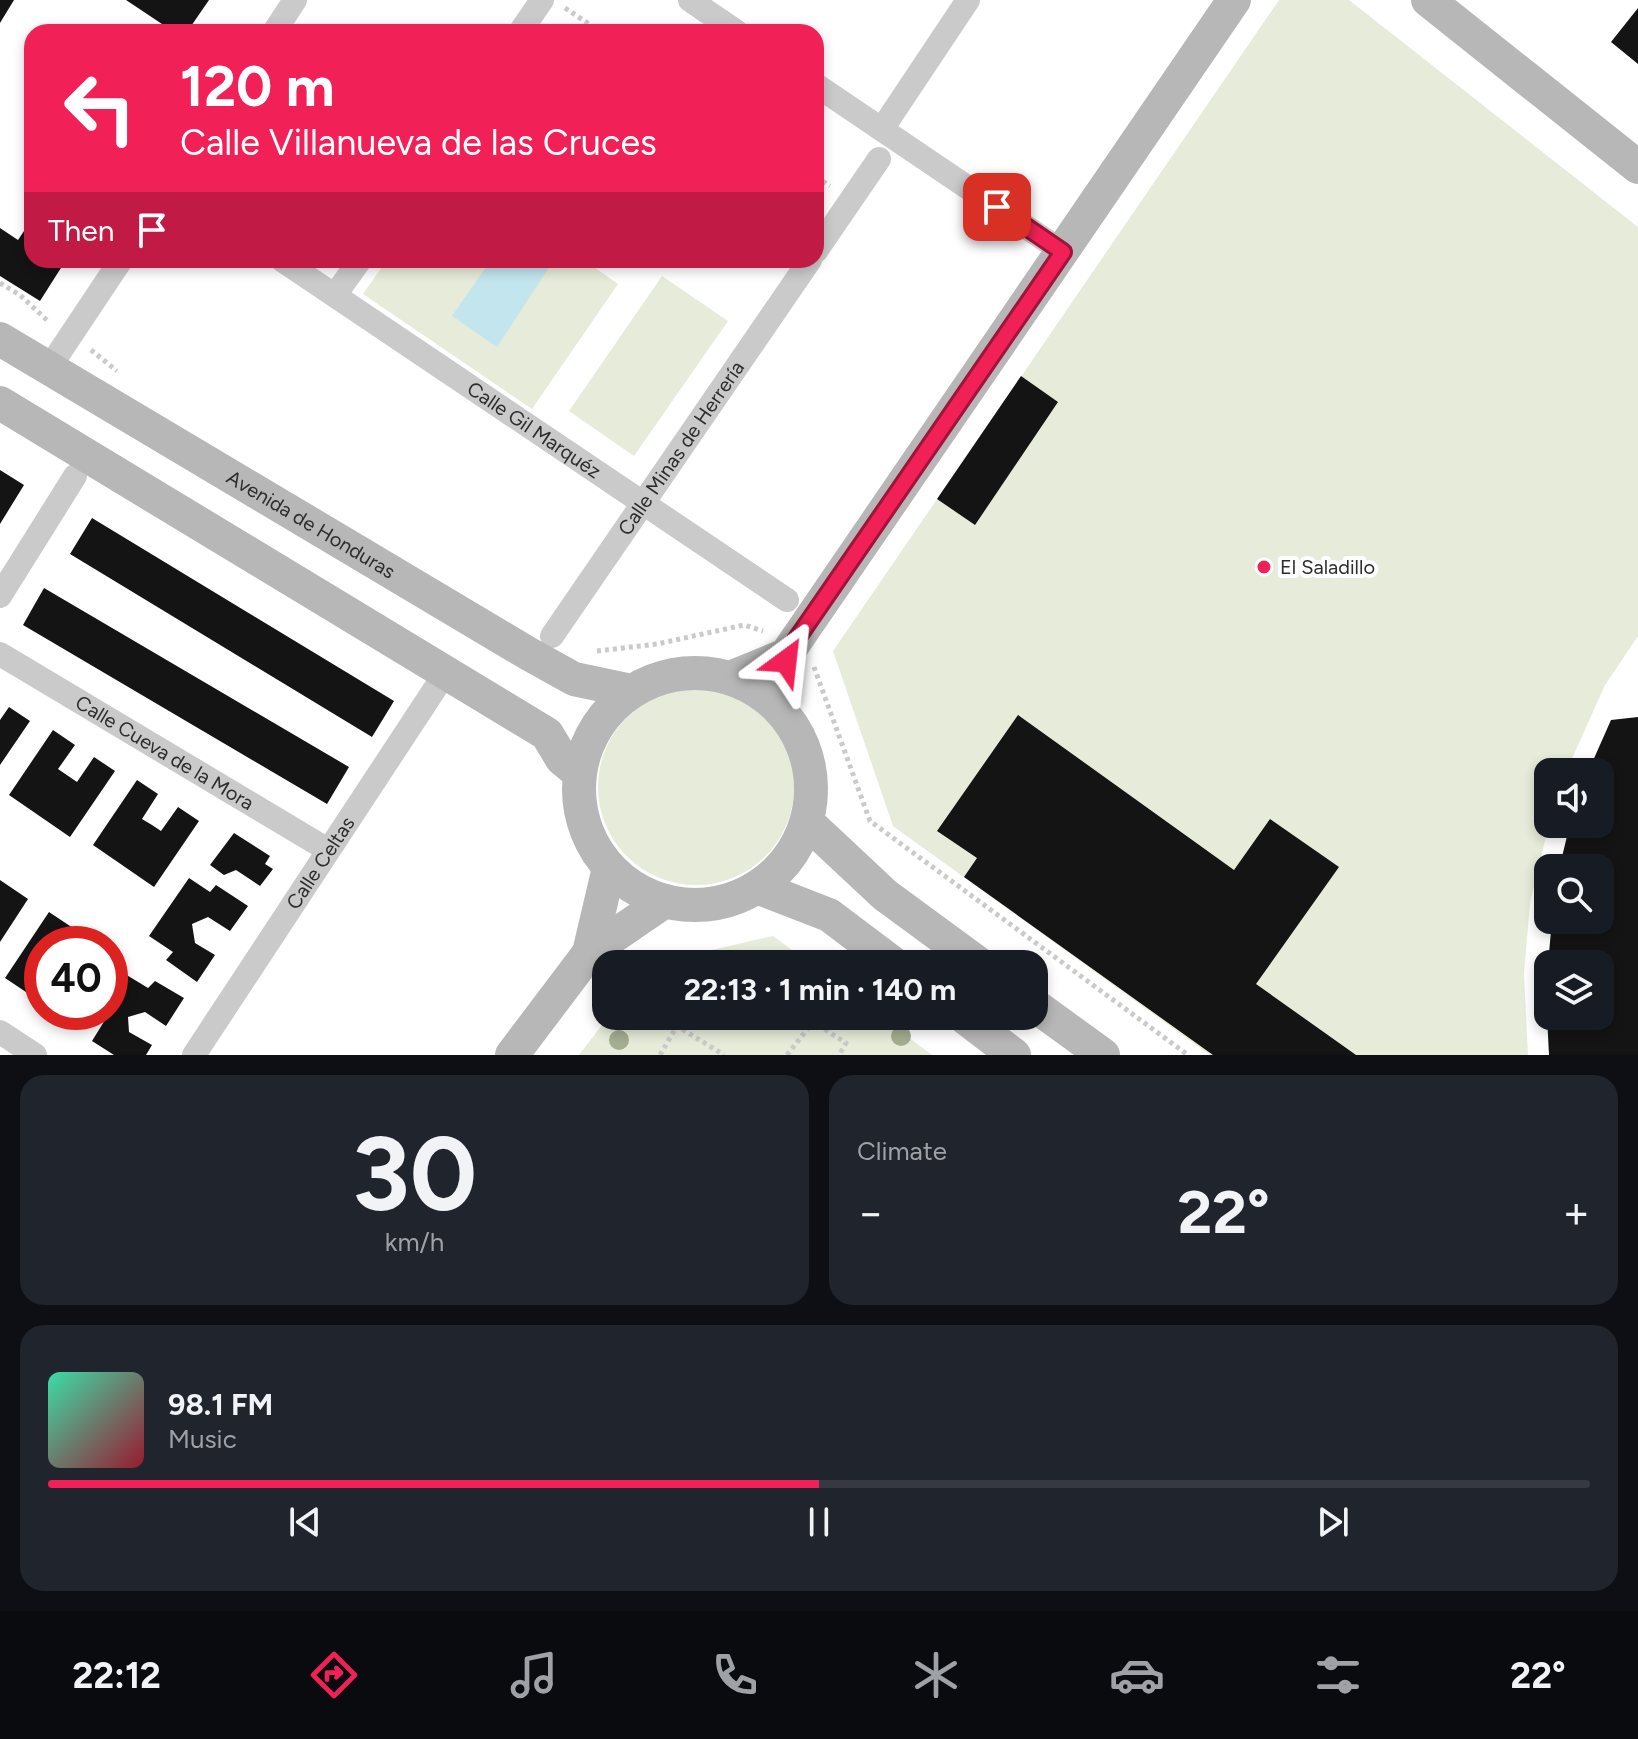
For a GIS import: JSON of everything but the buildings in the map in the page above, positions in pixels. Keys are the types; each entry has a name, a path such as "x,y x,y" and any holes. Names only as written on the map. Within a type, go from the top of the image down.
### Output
{"street":[{"path":"279,24 295,0"},
{"path":"526,24 542,0"},
{"path":"690,0 725,24"},
{"path":"882,129 968,0"},
{"path":"730,678 788,652 1234,0"},
{"path":"1428,0 1638,167"},
{"path":"824,90 1063,252"},
{"path":"824,239 879,159"},
{"path":"49,368 116,268"},
{"name":"Calle Gil Marquéz","path":"294,268 787,600"},
{"path":"335,295 354,268"},
{"name":"Calle Minas de Herrería","path":"552,636 805,268"},
{"name":"Avenida de Honduras","path":"0,339 529,654 574,679 631,691"},
{"path":"0,403 547,734 562,759 579,773"},
{"path":"0,596 75,476"},
{"path":"788,652 792,724"},
{"name":"Calle Cueva de la Mora","path":"0,654 328,850"},
{"name":"Calle Celtas","path":"194,1055 446,672"},
{"path":"696,672 730,678 754,688 775,704 792,724 804,746 810,771 811,797 807,822 796,847 779,870 757,887 713,904 665,901 635,888 609,868 590,840 580,807 579,773 588,741 606,713 631,691 662,677 696,672"},
{"path":"807,822 885,895 960,950"},
{"path":"589,953 609,868"},
{"path":"757,887 829,915 875,950"},
{"path":"512,1055 589,953 665,901"},
{"path":"1048,1015 1103,1055"},
{"path":"981,1030 1014,1055"},
{"path":"0,1032 35,1055"}],"path":[{"path":"554,0 589,24"},
{"path":"552,636 582,652 657,644 744,625 767,632 788,652 814,667 870,821 1188,1055"},
{"path":"787,1055 813,1022 846,1043 839,1055"},
{"path":"660,1055 677,1026 724,1055"}],"green space":[{"name":"El Saladillo","path":"1279,0 1349,0 1638,227 1638,636 1605,685 1572,758 1534,758 1534,838 1546,838 1542,854 1534,854 1534,886 1524,974 1528,1055 1210,1055 893,826 833,651"},
{"path":"381,268 595,268 618,284 532,409 363,294"},
{"path":"662,276 728,321 634,456 569,411"},
{"path":"696,689 734,696 765,718 787,749 794,787 787,825 765,856 734,878 696,885 658,878 627,856 605,825 598,787 605,749 627,718 658,696"},
{"path":"773,936 792,950 712,950"},
{"path":"598,1030 899,1030 932,1055 579,1055"}],"water":[{"path":"485,268 549,268 497,347 452,316"}],"place":[{"name":"El Saladillo","path":"1264,567"}],"route":[{"path":"786,661 786,655 796,640 1063,252 997,207"}]}
